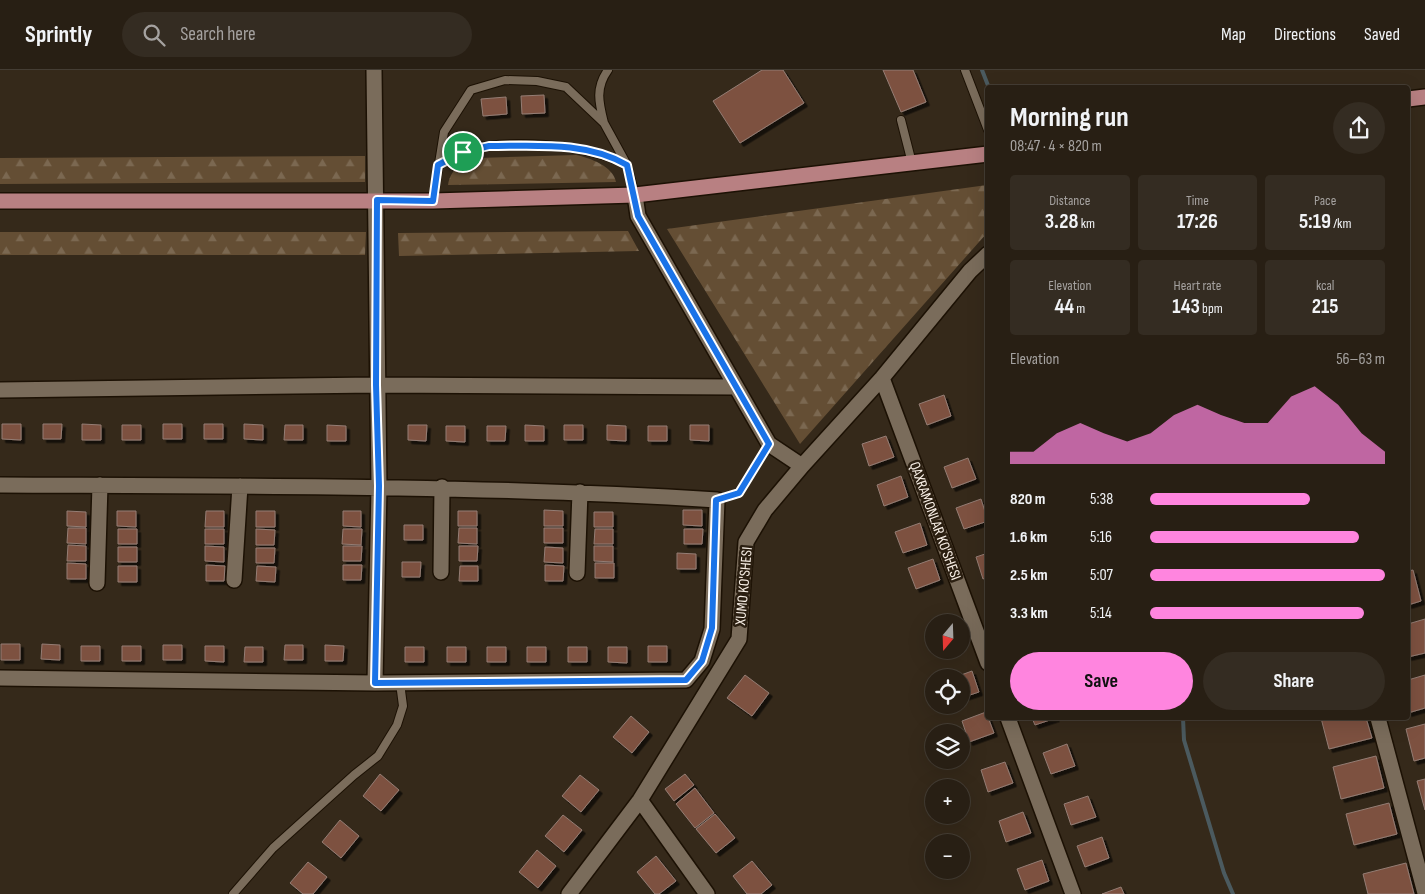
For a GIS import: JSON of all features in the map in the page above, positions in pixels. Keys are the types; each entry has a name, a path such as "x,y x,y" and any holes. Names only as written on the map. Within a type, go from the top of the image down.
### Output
{"main road":[{"path":"1410,99 1425,97"},
{"path":"0,201 433,201 635,195 985,154"}],"street":[{"path":"374,70 377,200 376,385 379,486 375,683"},
{"path":"635,195 638,216 769,444 802,466"},
{"name":"XUMO KO'SHESI","path":"569,894 640,800 739,639 746,542 765,510 882,378 970,271 985,257"},
{"name":"QAXRAMONLAR KO'SHESI","path":"882,378 985,655"},
{"path":"0,390 376,385 736,387"},
{"path":"0,485 442,487 580,492 716,500 712,628 702,661 686,680 375,683 0,678"},
{"path":"97,583 100,485"},
{"path":"234,580 240,486"},
{"path":"441,572 442,487"},
{"path":"577,574 580,492"},
{"path":"1009,720 1073,894"},
{"path":"1379,720 1425,893"},
{"path":"640,800 707,894"}],"lane":[{"path":"608,70 602,78 597,93 604,123 627,165 635,195"},
{"path":"965,70 985,122"},
{"path":"433,201 444,132 471,90 505,80 537,81 566,88 604,123"},
{"path":"901,120 912,164"},
{"path":"438,165 463,152 489,146 570,146 612,156 627,165"},
{"path":"716,500 739,493 769,444"},
{"path":"233,894 273,848 354,775 378,756 396,725 402,706 400,683"}],"green space":[{"path":"576,155 588,158 606,167 614,176 616,182 448,185 449,179 458,167 478,158"},
{"path":"365,156 365,182 0,184 0,158"},
{"path":"985,185 985,235 800,444 667,229"},
{"path":"628,231 639,251 399,256 398,233"},
{"path":"0,232 366,232 365,255 0,255"}],"building":[{"path":"762,70 783,70 804,103 740,143 713,101"},
{"path":"883,70 913,70 926,102 901,112"},
{"path":"544,95 545,113 522,114 521,96"},
{"path":"506,97 507,114 483,116 481,99"},
{"path":"944,395 951,416 927,425 919,404"},
{"path":"2,424 21,424 21,440 2,439"},
{"path":"43,424 62,424 61,439 43,439"},
{"path":"82,424 101,425 101,440 82,440"},
{"path":"163,424 182,424 182,439 163,439"},
{"path":"204,424 223,424 223,439 204,439"},
{"path":"244,424 263,425 263,440 244,439"},
{"path":"122,425 141,425 141,440 122,440"},
{"path":"285,425 303,425 303,440 284,440"},
{"path":"327,425 346,426 346,441 327,441"},
{"path":"408,425 427,425 426,441 408,440"},
{"path":"525,425 544,426 544,441 525,441"},
{"path":"564,425 583,425 583,440 564,440"},
{"path":"607,425 626,426 626,441 607,440"},
{"path":"690,425 709,425 709,441 690,440"},
{"path":"446,426 465,426 465,442 446,441"},
{"path":"487,426 506,426 505,441 487,441"},
{"path":"648,426 667,426 667,441 648,441"},
{"path":"886,436 894,457 869,466 862,444"},
{"path":"968,458 976,479 952,488 944,467"},
{"path":"901,476 908,497 884,506 877,485"},
{"path":"981,499 985,512 985,522 964,529 956,508"},
{"path":"544,510 563,511 563,526 544,526"},
{"path":"683,510 702,510 702,526 683,525"},
{"path":"67,511 86,512 86,527 67,526"},
{"path":"117,511 136,511 136,527 117,526"},
{"path":"206,511 224,511 224,527 205,527"},
{"path":"256,511 275,511 275,527 256,527"},
{"path":"343,511 361,511 361,527 343,526"},
{"path":"458,511 477,511 477,526 458,526"},
{"path":"594,512 613,512 613,527 594,527"},
{"path":"920,523 927,545 903,553 895,532"},
{"path":"404,525 423,525 423,540 404,540"},
{"path":"68,528 86,528 86,544 67,543"},
{"path":"459,528 477,528 477,544 458,543"},
{"path":"544,528 563,528 563,543 544,543"},
{"path":"118,529 137,529 137,544 118,544"},
{"path":"205,529 224,529 224,544 205,544"},
{"path":"256,529 275,530 274,545 256,545"},
{"path":"343,529 362,529 361,545 342,544"},
{"path":"595,529 613,529 613,544 594,544"},
{"path":"684,529 703,529 702,544 684,544"},
{"path":"68,545 86,546 86,561 67,561"},
{"path":"205,546 224,547 224,562 205,561"},
{"path":"343,546 362,546 361,561 343,561"},
{"path":"459,546 478,546 477,561 459,561"},
{"path":"594,546 613,546 613,562 594,561"},
{"path":"118,547 137,547 137,562 118,562"},
{"path":"545,547 563,548 563,563 544,562"},
{"path":"256,548 275,548 274,563 256,563"},
{"path":"677,553 696,554 696,569 677,569"},
{"path":"985,554 985,578 983,579 976,557"},
{"path":"933,559 940,580 916,589 908,568"},
{"path":"402,562 421,562 420,577 402,577"},
{"path":"67,563 86,564 86,579 67,579"},
{"path":"595,563 614,563 614,578 595,578"},
{"path":"206,565 225,566 224,581 206,581"},
{"path":"343,565 362,565 361,580 343,580"},
{"path":"545,565 564,566 563,581 545,581"},
{"path":"118,566 137,566 137,582 118,582"},
{"path":"257,566 276,567 275,582 256,581"},
{"path":"460,566 478,566 478,581 459,581"},
{"path":"1413,570 1421,601 1410,604 1410,571"},
{"path":"1425,619 1425,653 1410,657 1410,623"},
{"path":"1,644 20,644 20,660 1,660"},
{"path":"42,644 60,645 60,660 41,659"},
{"path":"163,645 182,645 182,660 163,660"},
{"path":"285,645 303,645 303,660 284,660"},
{"path":"325,645 344,646 343,661 325,661"},
{"path":"81,646 100,646 100,661 81,661"},
{"path":"122,646 141,646 141,661 122,661"},
{"path":"205,646 224,646 224,662 205,661"},
{"path":"648,646 667,646 667,662 648,662"},
{"path":"245,647 263,647 263,662 244,662"},
{"path":"405,647 424,647 424,662 405,662"},
{"path":"447,647 466,647 466,662 447,662"},
{"path":"487,647 506,647 506,662 487,662"},
{"path":"527,647 546,647 546,662 527,662"},
{"path":"568,647 587,647 587,662 568,662"},
{"path":"608,647 627,647 627,663 608,662"},
{"path":"972,671 979,692 970,695 970,672"},
{"path":"745,675 769,693 752,716 727,698"},
{"path":"1425,675 1425,708 1410,712 1410,679"},
{"path":"985,712 985,720 989,720 994,733 970,742 970,724 963,724 962,721"},
{"path":"631,716 649,732 632,753 613,737"},
{"path":"1033,720 1050,720 1035,725"},
{"path":"1322,720 1367,720 1372,738 1329,749"},
{"path":"1425,724 1425,758 1414,761 1406,729"},
{"path":"1067,744 1075,766 1051,774 1043,753"},
{"path":"1376,756 1384,788 1341,799 1333,767"},
{"path":"1005,762 1013,783 988,792 981,770"},
{"path":"380,774 399,790 381,811 363,796"},
{"path":"685,774 694,785 674,801 665,789"},
{"path":"580,775 599,790 581,812 562,796"},
{"path":"1425,779 1425,810 1417,781"},
{"path":"695,788 714,813 695,828 676,804"},
{"path":"1088,796 1096,817 1071,825 1064,804"},
{"path":"1389,803 1397,834 1354,845 1346,814"},
{"path":"1023,812 1031,833 1006,842 999,821"},
{"path":"715,814 735,838 716,853 696,829"},
{"path":"563,815 582,830 564,852 545,836"},
{"path":"340,820 359,836 341,858 322,842"},
{"path":"1102,837 1109,858 1085,867 1077,846"},
{"path":"537,850 556,866 538,888 519,872"},
{"path":"656,856 676,881 659,894 655,894 637,872"},
{"path":"1042,860 1049,881 1025,890 1017,869"},
{"path":"752,861 772,885 761,894 747,894 733,876"},
{"path":"308,862 327,877 313,894 303,894 290,883"},
{"path":"1406,863 1414,894 1368,894 1363,874"},
{"path":"1121,887 1124,894 1102,894"}],"waterway":[{"path":"982,70 988,85"},
{"path":"1183,720 1184,740 1224,873 1233,894"}],"route":[{"path":"489,146 570,146 612,156 627,165 638,216 769,444 739,493 716,500 715,582 712,628 702,661 686,680 375,683 379,486 376,385 377,200 433,201 438,165 463,152 489,146"}]}
